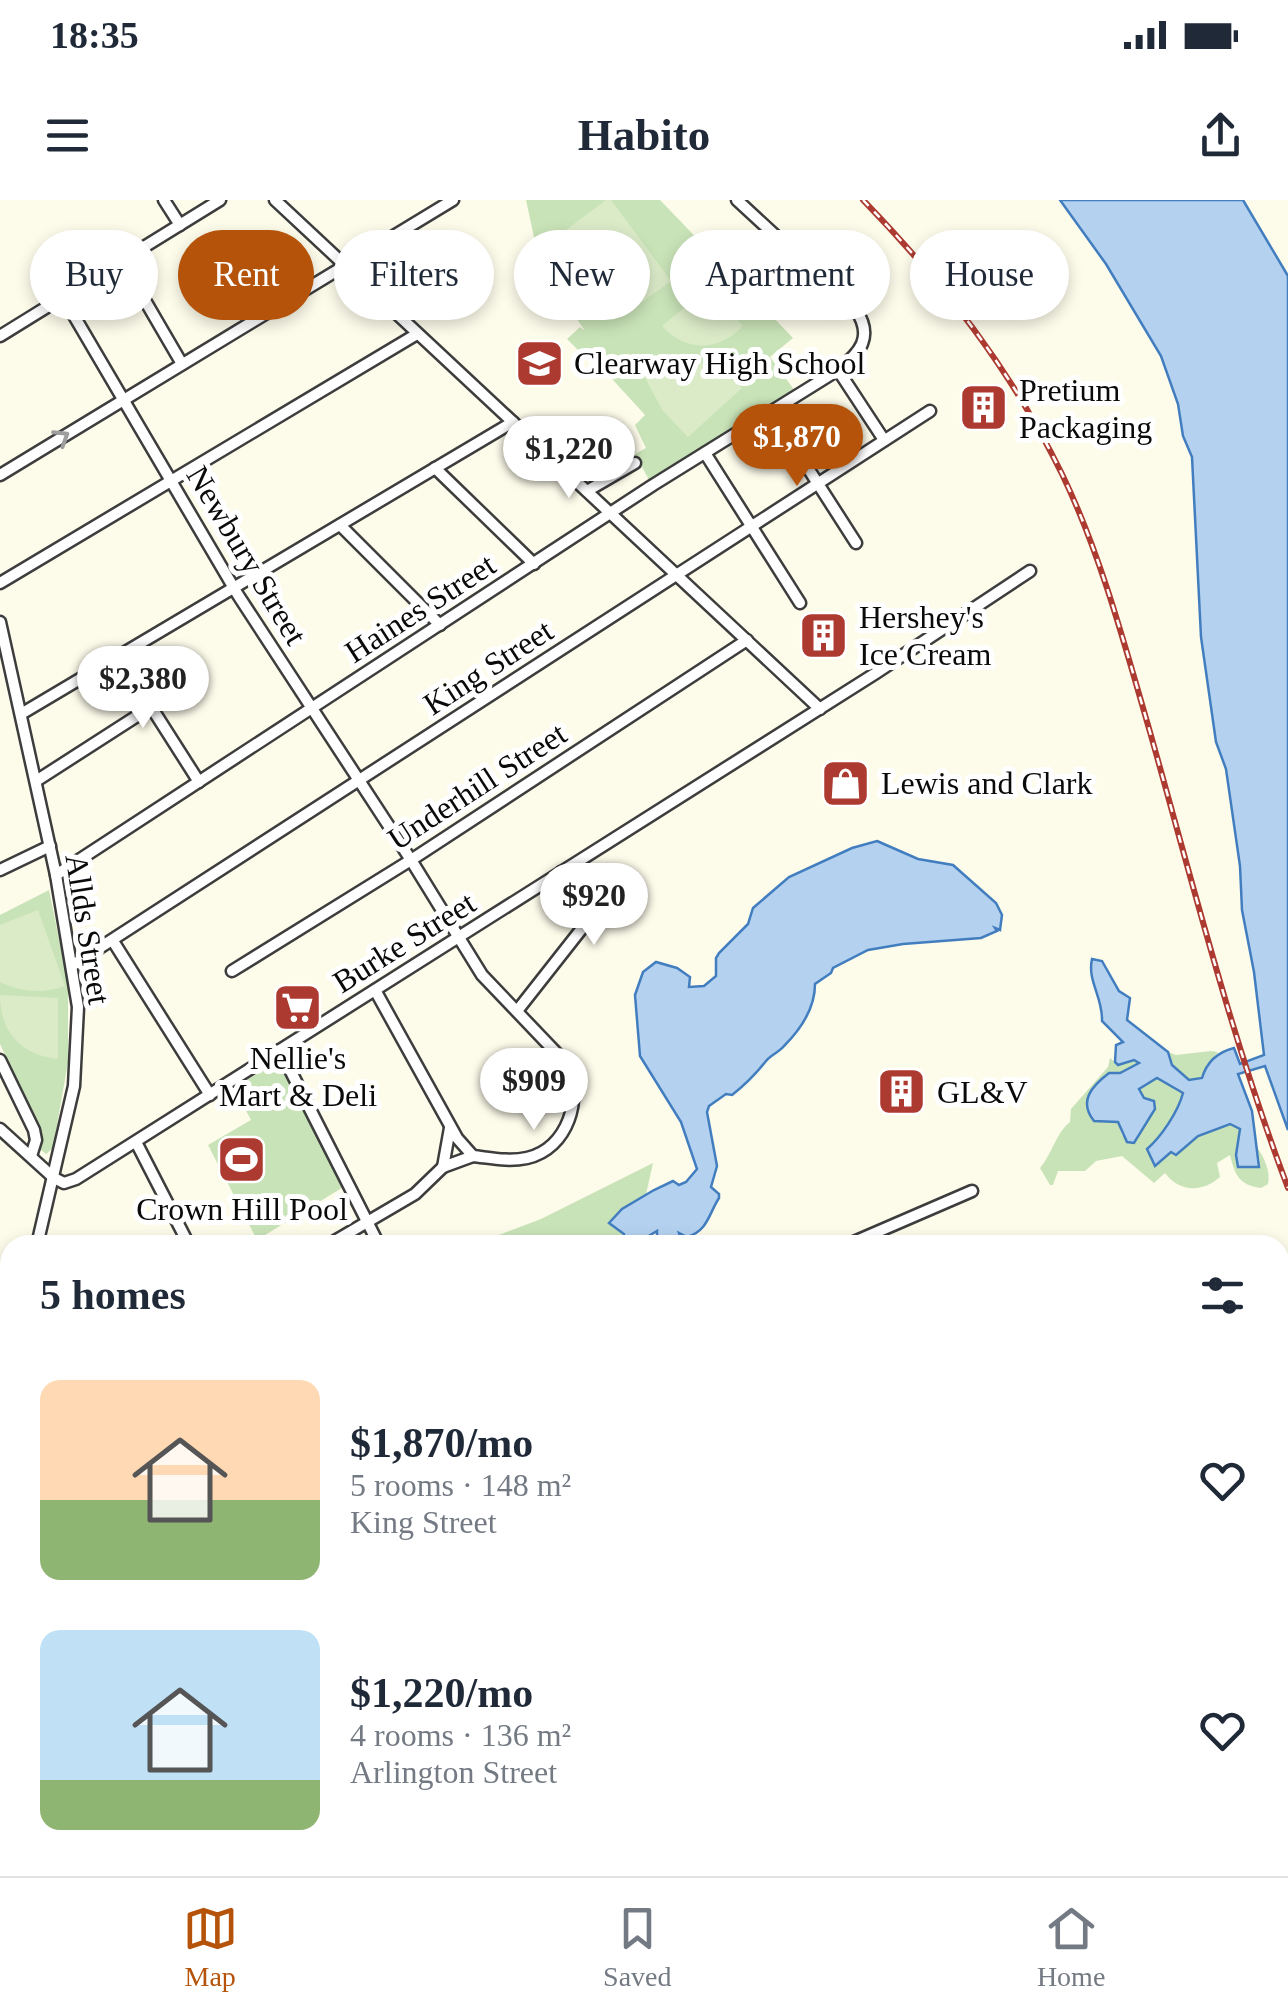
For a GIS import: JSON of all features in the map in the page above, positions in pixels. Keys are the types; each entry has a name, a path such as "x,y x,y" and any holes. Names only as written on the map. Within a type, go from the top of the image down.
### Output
{"street":[{"path":"164,200 180,224"},
{"path":"158,238 220,200"},
{"path":"275,200 334,256"},
{"path":"404,230 453,200"},
{"name":"Haines Street","path":"56,874 838,370 861,350 866,334 856,310 738,200"},
{"path":"0,475 334,273"},
{"path":"0,336 30,317"},
{"name":"Newbury Street","path":"77,320 234,589 488,982 551,1044 570,1070 575,1096 572,1112 556,1140 535,1156 506,1160 472,1156"},
{"path":"156,320 182,364"},
{"path":"402,320 820,709"},
{"path":"0,583 417,334"},
{"path":"838,370 884,440"},
{"name":"King Street","path":"73,965 930,410"},
{"path":"772,412 856,543"},
{"path":"21,714 513,422"},
{"path":"705,453 800,603"},
{"path":"586,491 635,462"},
{"path":"435,468 534,564"},
{"path":"340,526 440,625"},
{"name":"Burke Street","path":"54,1178 72,1182 820,709 1030,571"},
{"name":"Allds Street","path":"0,622 73,965 78,1054 72,1102 39,1235"},
{"name":"Underhill Street","path":"232,971 411,860 746,640"},
{"path":"120,658 199,782"},
{"path":"36,781 152,707"},
{"path":"0,870 50,846"},
{"path":"517,1011 586,922 583,909 561,872"},
{"path":"114,941 210,1095"},
{"path":"344,1235 424,1188 442,1167 472,1156 450,1127 375,990"},
{"path":"280,1050 374,1235"},
{"path":"0,1060 34,1130 36,1140 31,1156"},
{"path":"442,1167 450,1127"},
{"path":"0,1129 54,1178"},
{"path":"136,1142 183,1235"},
{"path":"870,1235 972,1190"}],"green space":[{"path":"526,200 660,200 689,230 670,230 670,320 776,320 793,338 770,357 795,391 649,480 635,454 646,448 635,425 645,415 592,357 588,360 567,339 580,327 585,331 578,320 650,320 650,230 532,230"},
{"path":"611,200 633,230 566,230"},
{"path":"650,253 670,280 650,296"},
{"path":"670,319 737,320 743,326 724,340 703,346 682,341 662,326"},
{"path":"680,360 713,365 742,388 688,437 663,411 644,376 665,363"},
{"path":"49,890 68,983 68,1062 53,1148 46,1154 41,1150 40,1131 0,1044 0,915"},
{"path":"38,910 65,986 32,991 0,982 0,925"},
{"path":"0,995 58,998 58,1059 33,1053 15,1039 4,1020"},
{"path":"1168,1052 1176,1055 1218,1052 1202,1078 1189,1080 1172,1065"},
{"path":"1110,1058 1118,1065 1140,1062 1120,1073 1094,1121 1118,1122 1122,1136 1144,1098 1139,1089 1157,1078 1183,1093 1180,1105 1157,1141 1156,1165 1198,1137 1230,1124 1240,1129 1240,1149 1260,1161 1257,1147 1268,1169 1268,1184 1261,1188 1243,1182 1230,1155 1217,1163 1220,1177 1198,1188 1177,1184 1165,1173 1154,1183 1122,1156 1096,1161 1085,1171 1058,1171 1050,1185 1040,1168 1070,1122 1071,1109 1108,1067"},
{"path":"280,1059 345,1186 265,1235 254,1235 208,1145 251,1120 234,1088"},
{"path":"653,1163 638,1230 641,1235 499,1235 541,1219"}],"water":[{"path":"1060,200 1243,200 1288,276 1288,1130 1265,1066 1238,1074 1252,1111 1259,1167 1238,1167 1240,1129 1230,1124 1198,1136 1155,1166 1147,1149 1168,1124 1183,1093 1157,1078 1139,1089 1144,1098 1154,1101 1155,1109 1134,1143 1127,1142 1118,1122 1094,1121 1087,1107 1089,1094 1103,1078 1139,1063 1115,1062 1116,1045 1123,1042 1102,1021 1092,959 1102,961 1119,991 1130,998 1127,1020 1168,1052 1172,1065 1189,1080 1202,1078 1210,1062 1234,1048 1240,1064 1264,1055 1226,769 1216,742 1201,637 1192,457 1161,356 1106,264"},
{"path":"877,841 918,859 953,865 996,903 1002,915 1000,930 995,928 997,931 981,938 868,950 833,968 815,984 810,1010 782,1048 732,1095 726,1094 709,1106 717,1166 711,1187 719,1198 704,1226 692,1235 657,1235 657,1231 650,1235 624,1235 609,1223 622,1209 673,1181 679,1185 686,1182 697,1169 681,1122 640,1056 635,995 643,972 656,962 690,977 689,987 704,986 716,976 719,953 748,924 753,908 789,877"}],"railway":[{"path":"863,200 921,263 998,363 1042,435 1076,505 1121,634 1231,1019 1288,1188"}],"place":[{"name":"Clearway High School","path":"539,363"},
{"name":"Pretium Packaging","path":"984,408"},
{"name":"Hershey's Ice Cream","path":"824,635"},
{"name":"Lewis and Clark","path":"846,783"},
{"name":"Nellie's Mart & Deli","path":"298,1008"},
{"name":"GL&V","path":"902,1092"},
{"name":"Crown Hill Pool","path":"242,1159"}]}
